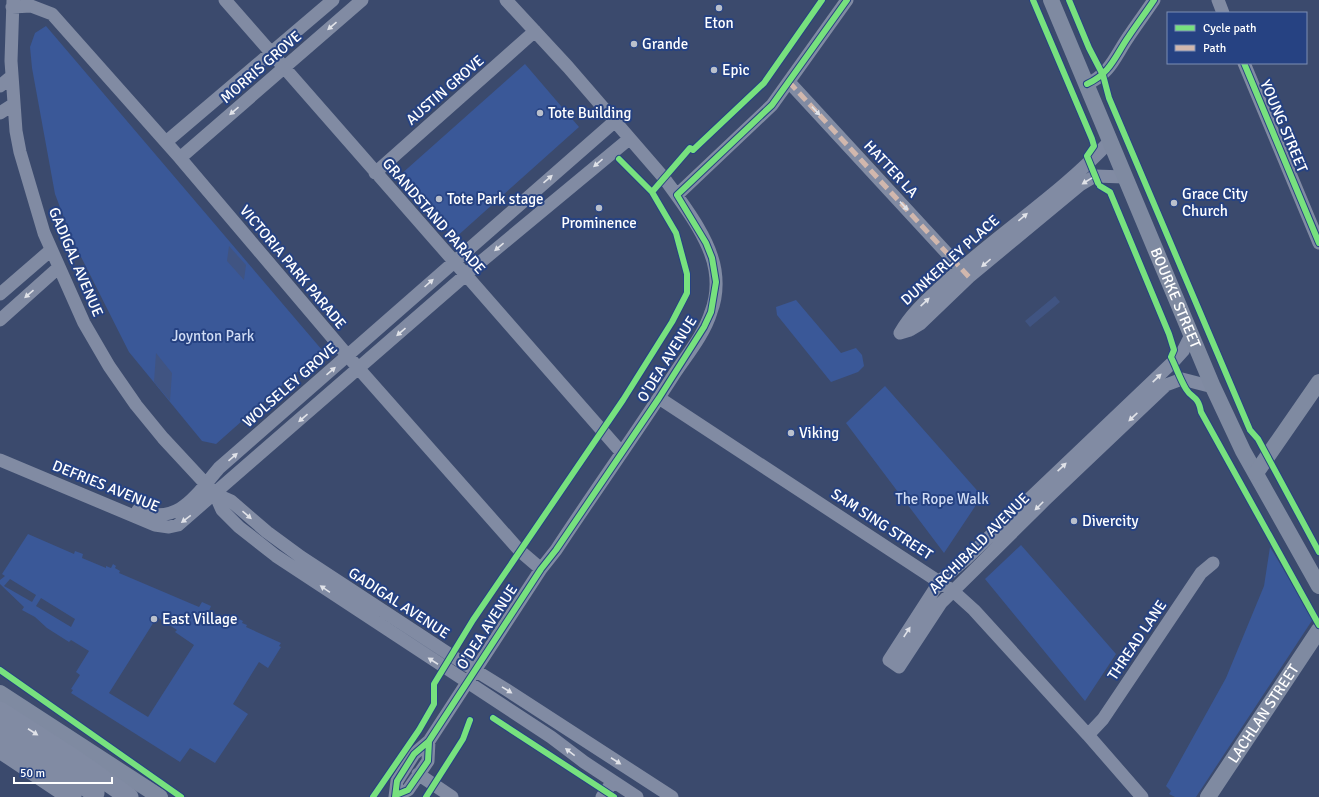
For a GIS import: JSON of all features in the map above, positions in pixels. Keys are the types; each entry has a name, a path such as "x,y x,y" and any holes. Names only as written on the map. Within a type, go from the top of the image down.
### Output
{"highway":[{"path":"0,711 73,758 129,797"},
{"path":"0,732 95,793"},
{"path":"0,749 72,797"}],"main road":[{"name":"BOURKE STREET","path":"1051,0 1213,387 1256,473 1319,586"},
{"path":"1256,473 1319,382"},
{"name":"LACHLAN STREET","path":"1208,797 1319,630"},
{"path":"0,680 24,709"},
{"path":"0,693 160,797"}],"street":[{"name":"GRANDSTAND PARADE","path":"225,0 465,276 621,452"},
{"name":"MORRIS GROVE","path":"166,142 272,54 333,0"},
{"name":"MORRIS GROVE","path":"180,158 362,0"},
{"name":"O'DEA AVENUE","path":"396,796 397,780 414,754 429,741 541,569 556,550 659,398 704,327 711,312 715,296 715,270 712,258 706,243 677,195 568,67 506,0"},
{"path":"677,195 772,105 847,0"},
{"path":"1087,84 1098,79 1114,62 1129,36 1154,0"},
{"path":"1218,0 1224,12"},
{"name":"GADIGAL AVENUE","path":"12,3 12,76 20,152 44,233 58,268 84,323 109,366 136,405 163,438 215,494 231,501 267,532 301,557 672,797"},
{"name":"VICTORIA PARK PARADE","path":"12,3 31,6 52,14 180,158 359,369 520,551 541,569"},
{"name":"AUSTIN GROVE","path":"375,173 535,31"},
{"name":"YOUNG STREET","path":"1244,64 1319,243"},
{"path":"0,86 12,76"},
{"name":"HATTER LA","path":"789,82 965,273"},
{"path":"0,113 14,104"},
{"name":"WOLSELEY GROVE","path":"205,484 219,468 614,122"},
{"path":"215,494 465,276 628,138"},
{"name":"DUNKERLEY PLACE","path":"1110,141 1089,162 965,273 920,324 910,330 900,333 914,312 965,273 1080,185 1095,176 1124,177"},
{"path":"0,294 51,250"},
{"path":"0,320 58,268"},
{"name":"ARCHIBALD AVENUE","path":"1191,335 1183,351 1174,361 1053,484 954,591 941,603 899,667 888,660 940,581 1053,484 1166,385 1182,379 1213,387"},
{"name":"SAM SING STREET","path":"659,398 954,591 974,610 1088,735 1142,797"},
{"name":"DEFRIES AVENUE","path":"0,450 146,513 155,515 163,516 177,512 191,500 205,484"},
{"name":"DEFRIES AVENUE","path":"0,460 155,525 169,527 178,524 215,494"},
{"name":"GADIGAL AVENUE","path":"215,494 222,510 240,527 276,556 551,737 637,797"},
{"name":"THREAD LANE","path":"1088,735 1103,720 1201,573 1213,563"},
{"name":"O'DEA AVENUE","path":"396,796 408,790 428,761 429,741"},
{"path":"418,774 452,797"},
{"path":"602,797 613,781"}],"green space":[{"name":"Joynton Park","path":"46,26 322,350 216,444 202,441 129,352 72,239 55,194 32,68 30,47 35,33"},
{"path":"525,64 579,127 454,239 399,176"},
{"path":"796,300 841,353 856,348 862,355 864,366 858,372 831,382 777,315 776,307"},
{"name":"The Rope Walk","path":"885,386 982,496 944,553 846,423"},
{"path":"28,534 74,554 75,551 83,554 82,558 106,568 106,566 111,568 113,564 116,566 115,568 120,571 119,573 199,607 202,602 211,606 209,611 235,623 237,618 243,621 242,623 247,625 246,627 281,643 279,646 281,647 268,668 259,662 233,704 248,714 215,763 190,748 180,762 71,693 73,690 71,689 80,675 76,672 89,651 71,640 69,642 47,628 35,617 22,610 24,607 0,584 0,580 5,576 2,574","holes":["10,579 36,595 32,602 4,586","41,598 75,619 71,627 36,606","157,617 177,630 175,632 194,645 148,717 109,693"]},
{"path":"1021,545 1116,654 1085,701 985,579"},
{"path":"1270,547 1313,619 1196,797 1175,797 1169,794 1171,791 1166,786 1226,678 1264,586"}],"shaded area":[{"path":"229,246 246,265 244,280 227,261"},
{"path":"1055,296 1060,302 1030,327 1025,321"},
{"path":"156,353 172,373 170,401 154,382"}],"marked path":[{"path":"789,82 969,277"}],"cycle path":[{"path":"652,192 690,148 693,150 764,83 822,0"},
{"path":"395,797 397,781 414,754 429,741 541,569 556,550 659,398 704,327 711,312 716,282 712,258 706,243 677,195 772,105 847,0"},
{"path":"1033,0 1092,139 1094,146 1087,156 1098,183"},
{"path":"1069,0 1089,48 1103,75 1109,98 1250,430 1258,439 1319,552"},
{"path":"1087,84 1102,75 1112,63 1154,0"},
{"path":"1244,64 1319,243"},
{"path":"373,797 419,730 434,704 434,684 473,620 623,400 672,322 687,293 687,274 676,233 652,192 619,159"},
{"path":"1100,186 1110,192 1169,334 1174,350 1171,357 1182,381 1188,392 1198,403 1201,412 1319,625"},
{"path":"0,670 181,797"},
{"path":"493,718 614,797"},
{"path":"426,797 463,739 470,720"},
{"path":"396,795 408,790 428,761 429,741"}],"place":[{"name":"Eton","path":"719,8"},
{"name":"Grande","path":"634,44"},
{"name":"Epic","path":"714,70"},
{"name":"Tote Building","path":"540,113"},
{"name":"Tote Park stage","path":"439,199"},
{"name":"Grace City Church","path":"1174,203"},
{"name":"Prominence","path":"599,208"},
{"name":"Viking","path":"791,433"},
{"name":"Divercity","path":"1074,521"},
{"name":"East Village","path":"154,619"}]}
